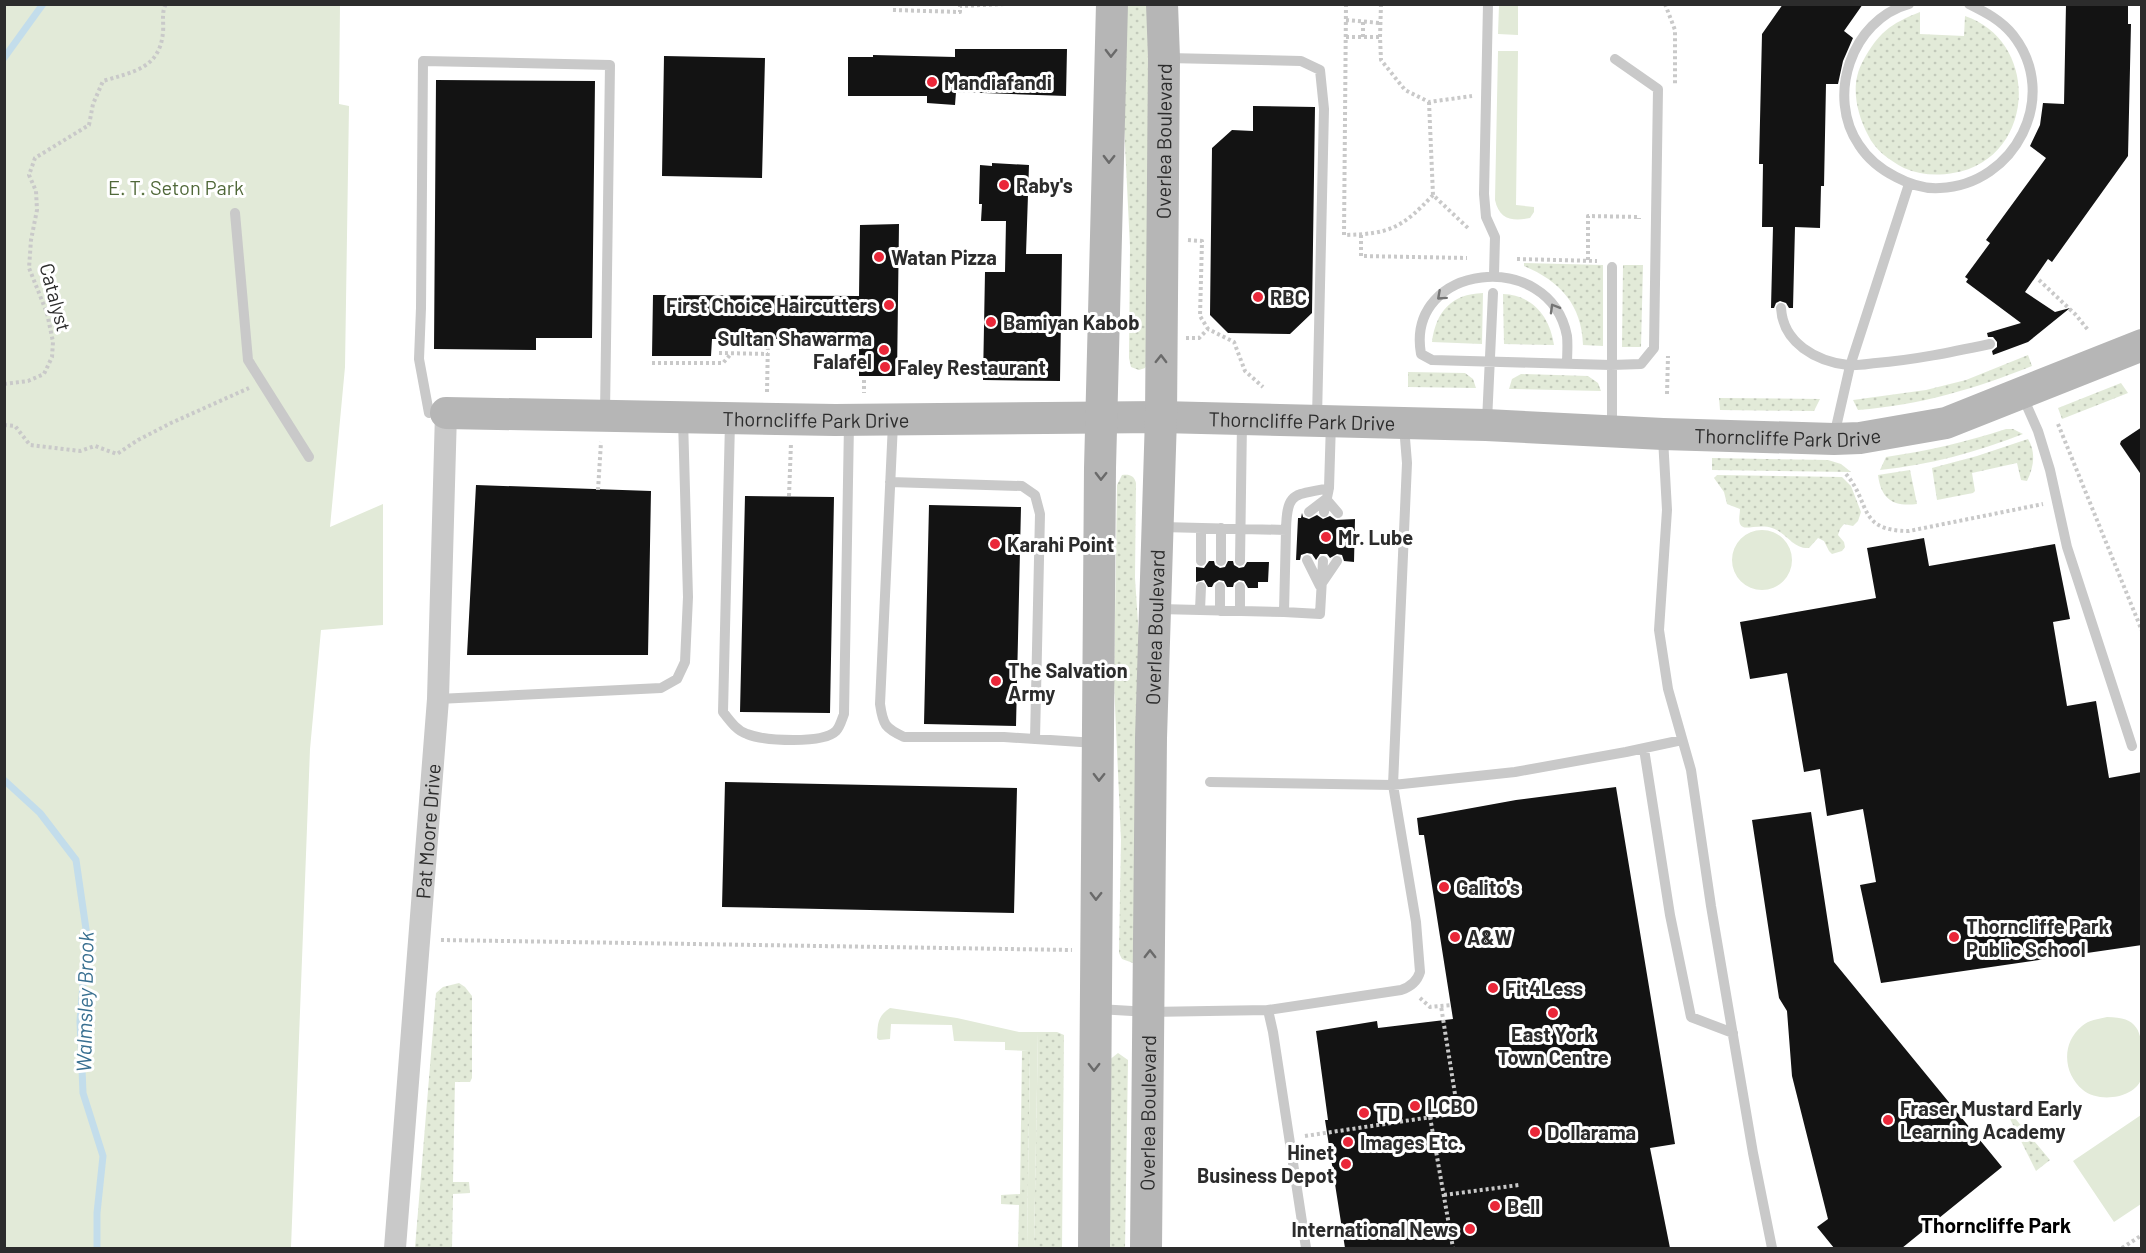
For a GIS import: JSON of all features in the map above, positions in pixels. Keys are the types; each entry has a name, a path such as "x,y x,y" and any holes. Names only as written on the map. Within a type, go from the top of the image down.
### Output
{"main road":[{"path":"1094,1248 1100,480 1112,4"},
{"name":"Overlea Boulevard","path":"1146,1248 1151,738 1161,417 1166,7"},
{"name":"Thorncliffe Park Drive","path":"437,413 603,427 683,418 791,419 857,406 893,419 1161,417 1324,420 1663,434 1860,438 1946,423 2142,345"}],"street":[{"name":"Pat Moore Drive","path":"395,1248 438,699 437,413"}],"lane":[{"path":"1488,4 1484,195 1486,217 1495,237 1494,275"},
{"path":"1909,4 1898,7 1872,26 1853,52 1844,83 1846,115 1858,145 1880,169 1909,184 1939,188 1968,184 1995,170 2016,148 2029,121 2033,91 2027,61 2013,35 1991,10 1969,4"},
{"path":"1164,58 1301,61 1320,70 1324,109 1324,420 1329,488 1324,512"},
{"path":"1567,364 1566,336 1557,310 1548,298 1538,290 1517,280 1494,275 1473,278 1454,285 1443,294 1433,303 1423,319 1419,340 1421,354 1432,360 1490,362 1567,364 1611,365 1641,364 1654,348 1658,90 1615,59"},
{"path":"437,413 419,359 422,308 423,61 610,65 603,427"},
{"path":"1834,439 1850,366 1909,184"},
{"path":"235,213 248,360 309,457"},
{"path":"1610,264 1612,431"},
{"path":"1486,425 1493,293"},
{"path":"1781,308 1785,330 1797,344 1818,356 1850,366 1902,361 1990,344"},
{"path":"2021,392 2038,431 2067,547 2132,746"},
{"path":"730,418 723,712 732,725 747,734 798,740 826,737 837,730 844,714 857,406"},
{"path":"438,699 661,688 677,679 685,662 688,597 683,418"},
{"path":"893,419 880,704 882,723 904,737 1035,739 1099,743"},
{"path":"1240,561 1242,419"},
{"path":"1095,1008 1149,1012 1268,1010 1408,988 1418,980 1420,972 1415,915 1393,785 1407,463 1404,423"},
{"path":"1663,434 1667,510 1659,630 1668,689 1691,770 1733,1033 1772,1248"},
{"path":"890,482 1022,486 1035,495 1040,514 1035,739"},
{"path":"1284,612 1286,530 1290,501 1298,495 1329,488"},
{"path":"1309,512 1326,499"},
{"path":"1326,499 1338,513"},
{"path":"1157,526 1286,530"},
{"path":"1201,528 1201,561"},
{"path":"1221,528 1221,561"},
{"path":"1307,560 1320,586"},
{"path":"1155,609 1320,614 1323,561"},
{"path":"1320,586 1337,561"},
{"path":"1200,610 1201,587"},
{"path":"1220,587 1220,611"},
{"path":"1240,587 1240,611"},
{"path":"1210,782 1393,785 1515,772 1682,740"},
{"path":"1644,748 1670,915 1691,1017 1733,1033"},
{"path":"1268,1010 1306,1248"}],"path":[{"name":"Catalyst","path":"4,384 28,381 44,374 52,357 53,342 47,313 29,268 37,210 36,191 29,175 35,158 89,125 93,104 103,81 140,69 154,59 163,34 163,10 166,4"},
{"path":"893,10 960,12 960,6 1005,4"},
{"path":"1346,4 1344,235 1380,233 1397,227 1415,214 1433,195"},
{"path":"1381,4 1381,60 1405,90 1429,102 1472,96"},
{"path":"1346,20 1380,23"},
{"path":"1363,37 1364,22"},
{"path":"1346,36 1380,37"},
{"path":"1429,102 1433,195 1469,229"},
{"path":"1588,260 1588,216 1639,218 1639,228"},
{"path":"1361,235 1361,256 1467,258"},
{"path":"1186,240 1202,241 1200,316 1209,329 1234,342 1245,371 1263,387"},
{"path":"1517,259 1588,260 1610,264"},
{"path":"2039,280 2076,315 2088,330"},
{"path":"1186,338 1199,338 1209,329"},
{"path":"767,393 768,339"},
{"path":"719,353 768,354"},
{"path":"652,363 723,363 731,354"},
{"path":"857,406 864,380"},
{"path":"4,424 15,426 30,445 80,451 95,446 117,454 171,423 243,389 263,383"},
{"path":"789,496 791,419"},
{"path":"2058,424 2142,631"},
{"path":"598,490 603,427"},
{"path":"1846,474 1873,522 1895,531 1909,531 2057,501"},
{"path":"434,939 1073,950"},
{"path":"1408,988 1430,1007 1451,1005"},
{"path":"1288,1138 1458,1113 1441,1006"},
{"path":"1430,1117 1453,1248"},
{"path":"1444,1195 1520,1185"},
{"path":"2121,1248 2142,1235"}],"green space":[{"name":"E. T. Seton Park","path":"5,5 340,5 339,104 349,106 345,367 330,527 383,504 383,625 321,630 310,749 291,1248 5,1248"},
{"path":"1124,5 1155,5 1147,364 1145,368 1139,370 1131,367 1129,358 1130,247 1123,104"},
{"path":"1499,5 1518,5 1518,35 1498,34"},
{"path":"1920,12 1920,34 1964,36 1965,16 1990,30 2007,50 2017,74 2019,99 2013,124 2000,147 1980,164 1953,173 1935,175 1922,173 1893,162 1871,140 1858,108 1856,88 1859,70 1874,43 1893,25"},
{"path":"1498,51 1518,51 1516,205 1534,207 1530,218 1507,218 1500,211 1495,200"},
{"path":"1524,263 1603,265 1603,346 1583,345 1578,318 1567,296 1548,279 1524,266"},
{"path":"1623,265 1643,265 1641,347 1622,347"},
{"path":"1483,293 1482,344 1432,342 1437,322 1447,307 1462,297"},
{"path":"1503,294 1523,298 1538,309 1549,325 1554,345 1504,344"},
{"path":"2028,355 2032,366 1947,395 1881,408 1858,410 1853,400 1926,390 1966,380"},
{"path":"1408,372 1465,373 1473,379 1476,388 1408,387"},
{"path":"1521,374 1588,376 1598,383 1601,391 1509,389 1512,379"},
{"path":"2121,383 2128,393 2062,419 2058,408"},
{"path":"1719,398 1820,399 1814,411 1720,410"},
{"path":"2013,429 2023,434 1953,457 1880,470 1886,457 1946,446"},
{"path":"2028,439 2033,460 2027,481 2021,480 2017,463 1972,473 1975,491 1973,493 1937,500 1932,468"},
{"path":"1712,458 1828,460 1841,464 1851,472 1712,470"},
{"path":"1910,470 1917,504 1901,504 1885,496 1878,475"},
{"path":"1122,475 1131,476 1136,483 1135,578 1143,699 1137,960 1133,963 1122,959 1119,953 1121,840 1114,683 1117,485"},
{"path":"1717,475 1842,477 1851,486 1861,512 1858,521 1853,526 1844,524 1840,529 1838,535 1845,547 1842,551 1832,554 1824,541 1818,538 1809,548 1803,548 1772,528 1741,526 1740,509 1727,504 1724,492 1714,478"},
{"path":"1762,530 1779,535 1787,543 1792,560 1787,577 1779,585 1762,590 1745,585 1737,577 1732,560 1737,543 1745,535"},
{"path":"459,983 472,996 472,1078 470,1082 455,1082 453,1182 469,1182 470,1193 453,1194 452,1248 415,1248 436,993 443,987"},
{"path":"890,1008 957,1018 1019,1032 1038,1032 1034,1248 1027,1248 1030,1051 1005,1050 1005,1042 954,1041 952,1025 891,1024 890,1039 879,1040 877,1038 879,1021"},
{"path":"2107,1017 2126,1020 2136,1027 2141,1040 2142,1077 2132,1090 2125,1094 2116,1097 2098,1097 2083,1090 2076,1083 2071,1076 2067,1058 2070,1041 2075,1033 2088,1022"},
{"path":"1038,1032 1057,1032 1064,1035 1062,1248 1034,1248"},
{"path":"1022,1051 1030,1051 1027,1248 1018,1248 1019,1205 1001,1204 1001,1195 1020,1194"},
{"path":"1118,1053 1128,1060 1125,1248 1104,1248 1108,1061"},
{"path":"2009,1111 2050,1160 2036,1171 2007,1113"},
{"path":"2141,1115 2141,1204 2114,1222 2073,1161"}],"building":[{"path":"1783,4 1863,4 1844,31 1853,38 1843,61 1838,84 1826,84 1824,186 1821,186 1820,228 1795,227 1793,308 1789,308 1786,303 1780,301 1774,308 1771,308 1773,227 1762,227 1763,164 1759,164 1762,34"},
{"path":"2066,4 2128,4 2128,24 2131,24 2128,156 2052,262 2048,259 2025,292 2055,312 2070,308 2028,342 1993,355 1992,351 1997,347 1997,342 1993,337 1988,337 1987,333 2021,323 1966,282 1968,279 1965,277 1990,243 1986,240 2046,158 2030,146 2040,125 2043,103 2064,104"},
{"path":"955,49 1067,49 1066,96 956,92 955,105 927,103 927,96 848,96 848,57 873,57 873,55 955,57"},
{"path":"664,56 765,58 762,178 662,176"},
{"path":"436,80 595,81 592,338 536,338 536,350 434,349"},
{"path":"1253,106 1315,107 1312,313 1290,334 1228,333 1210,315 1212,148 1232,130 1253,131"},
{"path":"992,163 1029,165 1026,254 1062,254 1060,381 983,380 985,272 1005,272 1006,221 981,221 980,165 992,166"},
{"path":"899,224 897,376 859,376 859,339 712,339 711,356 652,356 653,295 859,296 860,225"},
{"path":"2142,427 2142,476 2120,444"},
{"path":"476,485 651,491 648,655 467,655"},
{"path":"745,496 834,497 830,713 740,712"},
{"path":"929,505 1021,507 1016,726 924,724"},
{"name":"Mr. Lube","path":"1302,513 1303,517 1309,519 1317,515 1323,519 1330,516 1336,520 1355,519 1354,562 1344,561 1342,555 1337,554 1330,558 1327,554 1320,554 1316,560 1312,554 1307,553 1301,555 1300,560 1296,560 1298,518 1301,518"},
{"path":"1924,538 1929,566 2055,544 2070,619 2053,622 2067,706 2096,701 2109,778 2142,772 2142,945 1881,983 1860,885 1876,882 1863,809 1827,816 1820,769 1804,772 1787,673 1750,679 1740,622 1876,598 1867,548"},
{"path":"1209,561 1214,561 1215,565 1220,568 1225,567 1228,561 1233,561 1234,565 1239,568 1244,567 1247,562 1269,562 1268,582 1258,582 1258,588 1248,588 1244,581 1239,580 1234,583 1233,587 1227,587 1224,581 1219,580 1212,587 1208,587 1204,580 1196,582 1196,567 1204,568"},
{"path":"725,782 1017,788 1014,913 722,907"},
{"name":"East York Town Centre","path":"1616,787 1675,1144 1650,1148 1670,1248 1345,1248 1325,1120 1328,1120 1316,1031 1377,1021 1378,1028 1453,1019 1424,835 1419,835 1417,818 1516,800"},
{"path":"1811,812 1834,962 2002,1167 1902,1248 1834,1248 1817,1227 1828,1219 1792,1076 1787,1011 1779,998 1752,820"}],"waterway":[{"name":"Walmsley Brook","path":"4,58 43,4"},
{"name":"Walmsley Brook","path":"4,780 40,813 76,860 87,936 80,1021 83,1093 103,1156 97,1213 97,1248"}],"place":[{"name":"Mandiafandi","path":"932,82"},
{"name":"Raby's","path":"1004,185"},
{"name":"Watan Pizza","path":"879,257"},
{"name":"RBC","path":"1258,297"},
{"name":"First Choice Haircutters","path":"889,305"},
{"name":"Bamiyan Kabob","path":"991,322"},
{"name":"Sultan Shawarma Falafel","path":"884,350"},
{"name":"Faley Restaurant","path":"885,367"},
{"name":"Mr. Lube","path":"1326,537"},
{"name":"Karahi Point","path":"995,544"},
{"name":"The Salvation Army","path":"996,681"},
{"name":"Galito's","path":"1444,887"},
{"name":"A&W","path":"1455,937"},
{"name":"Thorncliffe Park Public School","path":"1954,937"},
{"name":"Fit4Less","path":"1493,988"},
{"name":"East York Town Centre","path":"1553,1013"},
{"name":"LCBO","path":"1415,1106"},
{"name":"TD","path":"1364,1113"},
{"name":"Fraser Mustard Early Learning Academy","path":"1888,1120"},
{"name":"Dollarama","path":"1535,1132"},
{"name":"Images Etc.","path":"1348,1142"},
{"name":"Hinet Business Depot","path":"1346,1164"},
{"name":"Bell","path":"1495,1206"},
{"name":"International News","path":"1470,1229"}],"district":[{"name":"Thorncliffe Park","path":"1996,1224"}]}
